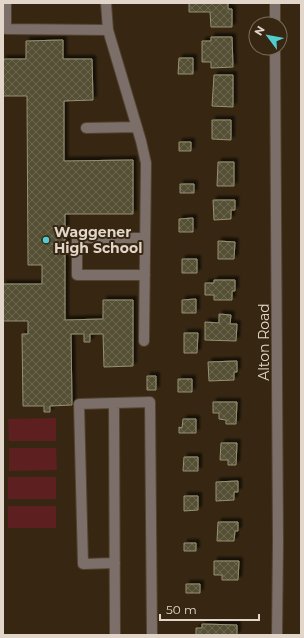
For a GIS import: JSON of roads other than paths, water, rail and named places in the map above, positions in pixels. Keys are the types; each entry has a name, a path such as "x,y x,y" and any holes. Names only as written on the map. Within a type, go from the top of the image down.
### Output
{"street":[{"path":"6,3 6,29 108,30"},
{"path":"106,3 108,30 137,127 146,163 144,341"},
{"path":"275,3 275,16"},
{"name":"Alton Road","path":"275,56 278,517 277,635"},
{"path":"86,128 137,127"},
{"path":"144,275 77,275 77,238 145,238"},
{"path":"115,563 83,564 80,404 150,402 152,635"},
{"path":"114,403 116,635"}],"place":[{"name":"Waggener High School","path":"46,240"}]}
